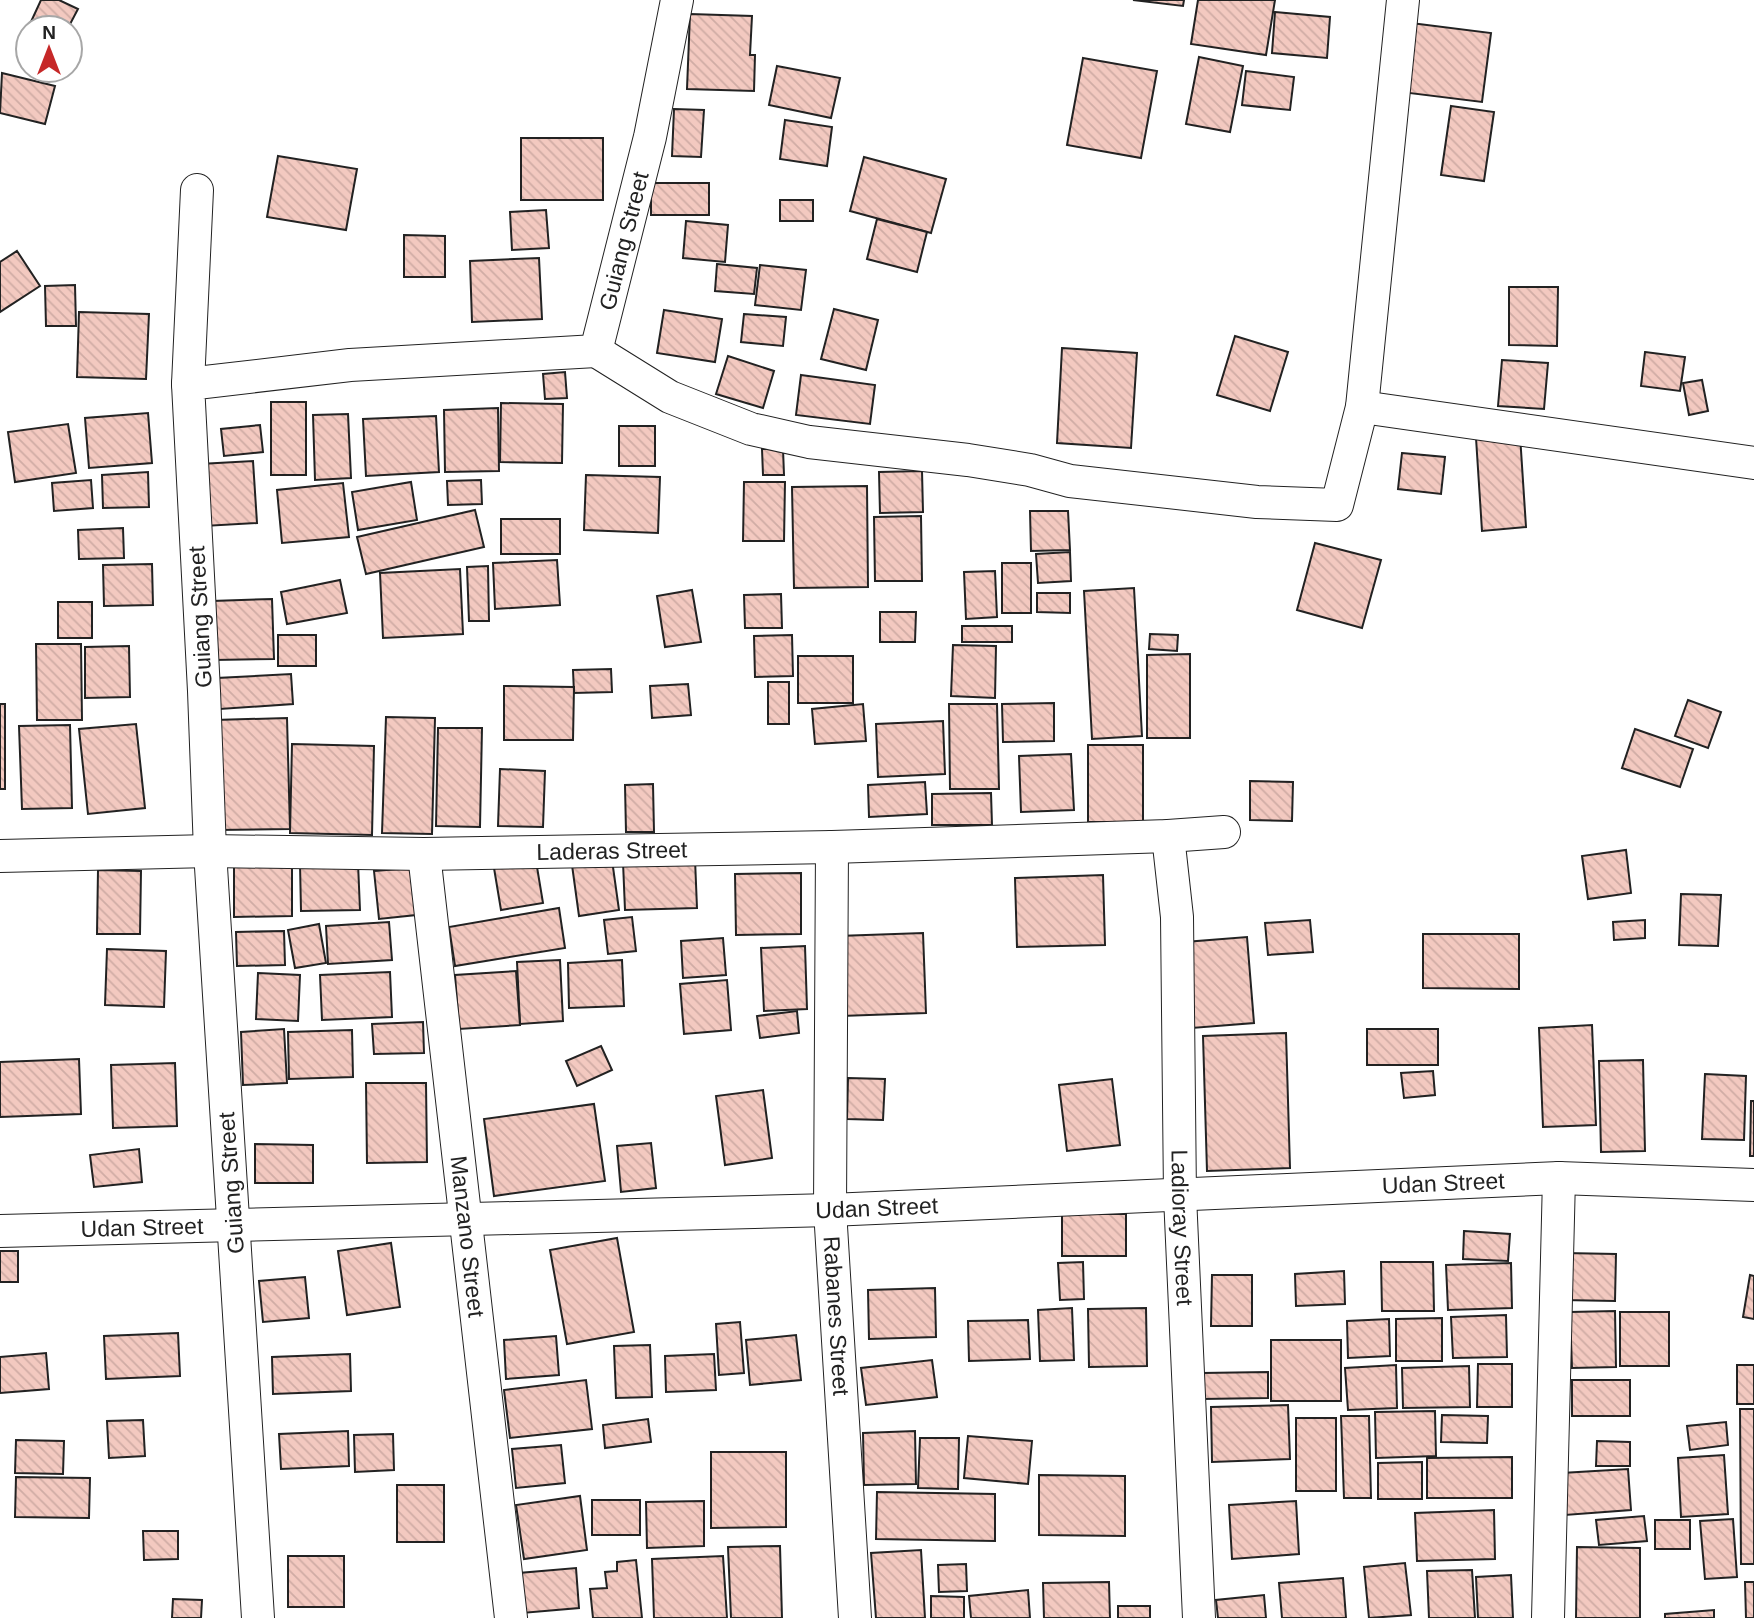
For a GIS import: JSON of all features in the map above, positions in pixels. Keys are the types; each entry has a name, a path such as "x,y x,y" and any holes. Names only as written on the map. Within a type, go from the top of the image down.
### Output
{"street":[{"name":"Guiang Street","path":"596,351 650,137 677,0"},
{"path":"188,384 350,365 596,351 670,397 751,429 809,442 968,460 1030,470 1070,481 1257,502 1337,505 1362,407 1403,0"},
{"name":"Guiang Street","path":"197,190 188,384 210,851 258,1618"},
{"path":"1362,407 1754,463"},
{"name":"Laderas Street","path":"0,856 210,851 424,854 832,847 1224,832"},
{"name":"Ladioray Street","path":"1168,836 1177,917 1180,1196 1199,1618"},
{"name":"Rabanes Street","path":"832,847 831,1210 855,1618"},
{"name":"Manzano Street","path":"424,854 511,1618"},
{"path":"1548,1618 1559,1178"},
{"name":"Udan Street","path":"0,1231 831,1210 1559,1178 1754,1185"}],"building":[{"path":"41,0 59,0 78,9 75,14 35,14"},
{"path":"1133,0 1184,0 1183,6"},
{"path":"1198,0 1275,0 1266,55 1191,44"},
{"path":"1275,12 1330,17 1327,58 1272,53"},
{"path":"690,14 752,16 750,55 755,55 754,91 687,89"},
{"path":"1411,23 1491,33 1482,102 1401,92"},
{"path":"1199,57 1243,66 1230,132 1186,124"},
{"path":"1083,58 1157,71 1141,158 1067,145"},
{"path":"777,66 840,78 831,118 769,105"},
{"path":"1246,71 1294,77 1290,110 1242,105"},
{"path":"2,73 14,76 14,84 55,86 45,124 0,113"},
{"path":"1451,106 1494,112 1484,181 1441,175"},
{"path":"674,109 704,110 701,157 672,156"},
{"path":"785,120 832,127 827,166 780,159"},
{"path":"521,138 603,138 603,200 521,200"},
{"path":"278,156 357,169 346,230 267,217"},
{"path":"864,157 946,179 931,233 850,211"},
{"path":"651,183 709,183 709,215 651,215"},
{"path":"780,200 813,200 813,221 780,221"},
{"path":"546,210 549,248 512,250 510,212"},
{"path":"877,219 927,232 917,272 867,259"},
{"path":"686,221 728,225 725,262 683,258"},
{"path":"404,235 445,236 445,277 404,277"},
{"path":"17,251 40,286 0,312 0,262"},
{"path":"539,258 542,319 472,322 470,261"},
{"path":"717,264 757,268 754,294 715,291"},
{"path":"760,265 806,270 801,310 755,305"},
{"path":"75,285 76,326 46,326 45,286"},
{"path":"1509,287 1558,287 1557,346 1509,345"},
{"path":"834,309 878,320 866,370 821,359"},
{"path":"664,310 722,319 715,362 657,353"},
{"path":"79,312 149,314 146,379 77,377"},
{"path":"744,314 786,317 783,346 741,342"},
{"path":"1235,336 1288,352 1270,411 1217,395"},
{"path":"1062,348 1137,353 1131,448 1057,443"},
{"path":"1645,352 1685,357 1680,391 1641,386"},
{"path":"728,356 774,371 763,408 716,394"},
{"path":"1502,360 1548,363 1544,409 1498,406"},
{"path":"565,372 567,398 545,399 543,374"},
{"path":"801,375 875,385 870,424 796,415"},
{"path":"1702,380 1708,411 1689,415 1683,383"},
{"path":"271,402 306,402 306,475 271,475"},
{"path":"501,403 563,404 562,463 500,462"},
{"path":"498,408 499,471 445,472 444,410"},
{"path":"148,413 152,463 89,468 85,418"},
{"path":"348,414 351,478 315,480 313,415"},
{"path":"436,416 439,472 366,476 363,419"},
{"path":"68,424 76,473 15,482 8,432"},
{"path":"260,425 263,452 224,456 221,429"},
{"path":"619,426 655,426 655,466 619,466"},
{"path":"1520,435 1526,527 1482,531 1476,438"},
{"path":"762,449 783,449 784,475 763,475"},
{"path":"1402,453 1445,457 1441,494 1398,489"},
{"path":"253,461 257,523 204,526 200,464"},
{"path":"922,471 923,512 880,513 879,472"},
{"path":"148,472 149,507 103,508 102,475"},
{"path":"586,475 660,477 658,533 584,530"},
{"path":"91,480 93,508 54,511 52,483"},
{"path":"481,480 482,504 448,505 447,481"},
{"path":"411,482 417,520 358,530 352,492"},
{"path":"744,482 785,482 784,541 743,541"},
{"path":"343,483 349,537 282,543 277,490"},
{"path":"867,486 868,587 794,588 792,487"},
{"path":"475,510 484,547 366,574 357,537"},
{"path":"1030,511 1068,511 1070,550 1031,551"},
{"path":"921,516 922,581 875,581 874,517"},
{"path":"501,519 560,519 560,554 501,554"},
{"path":"123,528 124,558 79,559 78,530"},
{"path":"1315,543 1381,560 1362,628 1297,610"},
{"path":"1070,552 1071,581 1038,583 1036,554"},
{"path":"557,560 560,605 495,609 493,563"},
{"path":"1002,563 1031,563 1031,613 1002,613"},
{"path":"152,564 153,605 104,606 103,565"},
{"path":"488,566 489,621 469,621 467,567"},
{"path":"460,569 463,634 383,638 380,573"},
{"path":"995,571 997,617 966,619 964,572"},
{"path":"340,580 347,613 287,624 281,592"},
{"path":"1134,588 1142,736 1092,739 1084,591"},
{"path":"692,590 701,642 665,647 657,596"},
{"path":"1037,593 1070,593 1070,613 1037,612"},
{"path":"781,594 782,628 745,628 744,595"},
{"path":"272,599 274,659 214,660 212,601"},
{"path":"58,602 92,602 92,638 58,638"},
{"path":"880,612 916,612 915,642 880,642"},
{"path":"962,626 1012,626 1012,642 962,642"},
{"path":"1150,634 1178,635 1177,651 1149,649"},
{"path":"278,635 316,635 316,666 278,666"},
{"path":"792,635 793,676 755,677 754,636"},
{"path":"36,644 81,644 82,720 37,720"},
{"path":"953,645 996,646 995,698 951,696"},
{"path":"129,646 130,697 85,698 85,647"},
{"path":"1190,654 1190,738 1147,738 1147,655"},
{"path":"798,656 853,656 853,703 798,703"},
{"path":"611,669 612,692 574,693 573,670"},
{"path":"291,674 293,704 220,709 217,678"},
{"path":"768,682 789,682 789,724 768,724"},
{"path":"688,684 691,715 652,718 650,686"},
{"path":"504,686 574,687 573,740 504,740"},
{"path":"1688,700 1721,712 1708,748 1675,736"},
{"path":"1054,703 1054,741 1003,742 1002,704"},
{"path":"0,704 5,704 5,789 0,789"},
{"path":"863,704 866,741 815,744 812,709"},
{"path":"949,704 997,704 999,789 950,789"},
{"path":"386,717 435,718 432,834 382,833"},
{"path":"287,718 290,829 217,830 215,720"},
{"path":"943,721 945,774 878,777 876,724"},
{"path":"136,724 145,808 88,814 79,729"},
{"path":"70,725 72,808 22,809 19,726"},
{"path":"438,728 482,728 480,827 436,826"},
{"path":"1635,729 1693,749 1680,787 1622,768"},
{"path":"292,744 374,746 372,835 290,833"},
{"path":"1088,745 1143,745 1143,822 1088,822"},
{"path":"1071,754 1074,810 1021,812 1019,756"},
{"path":"500,769 545,771 543,827 498,826"},
{"path":"1250,781 1293,782 1292,821 1250,820"},
{"path":"925,782 927,814 869,817 868,785"},
{"path":"653,784 654,832 626,832 625,785"},
{"path":"991,793 992,825 932,825 932,794"},
{"path":"1626,850 1631,893 1588,899 1582,856"},
{"path":"695,859 697,908 625,910 623,862"},
{"path":"612,860 619,910 579,916 572,865"},
{"path":"536,861 543,903 501,910 494,868"},
{"path":"234,863 292,863 292,916 234,917"},
{"path":"358,863 360,910 301,911 300,864"},
{"path":"412,868 416,915 379,919 374,871"},
{"path":"98,870 141,871 140,934 97,934"},
{"path":"801,873 801,934 736,935 735,874"},
{"path":"1103,875 1105,945 1017,947 1015,878"},
{"path":"1681,894 1721,895 1718,946 1679,945"},
{"path":"559,908 565,948 455,966 449,927"},
{"path":"632,917 636,951 608,954 604,920"},
{"path":"1310,920 1313,952 1268,955 1265,923"},
{"path":"1645,920 1645,938 1614,940 1613,922"},
{"path":"389,922 392,960 328,964 326,926"},
{"path":"319,924 326,963 295,968 288,930"},
{"path":"284,931 285,965 237,966 236,932"},
{"path":"923,933 926,1013 841,1016 838,936"},
{"path":"1423,934 1519,934 1519,989 1423,988"},
{"path":"1247,937 1254,1023 1192,1028 1185,942"},
{"path":"723,938 726,975 683,978 681,941"},
{"path":"805,946 807,1009 764,1011 761,948"},
{"path":"107,949 166,951 164,1007 105,1005"},
{"path":"560,960 563,1021 520,1024 517,962"},
{"path":"622,960 624,1006 569,1008 568,963"},
{"path":"516,971 520,1025 459,1029 455,975"},
{"path":"390,972 392,1017 322,1020 320,975"},
{"path":"258,973 300,975 298,1021 256,1019"},
{"path":"727,980 731,1030 684,1034 680,984"},
{"path":"797,1011 799,1033 760,1038 757,1016"},
{"path":"423,1022 424,1053 374,1054 372,1024"},
{"path":"1592,1025 1596,1125 1543,1127 1539,1028"},
{"path":"284,1029 287,1083 243,1085 241,1032"},
{"path":"1367,1029 1438,1029 1438,1065 1367,1065"},
{"path":"352,1030 353,1077 289,1079 288,1032"},
{"path":"1286,1033 1290,1168 1207,1171 1203,1036"},
{"path":"601,1046 612,1070 577,1086 566,1061"},
{"path":"79,1059 81,1114 0,1117 0,1062"},
{"path":"1643,1060 1645,1151 1601,1152 1599,1061"},
{"path":"175,1063 177,1126 113,1128 111,1065"},
{"path":"1433,1071 1435,1095 1404,1098 1401,1073"},
{"path":"1705,1074 1746,1076 1744,1140 1702,1139"},
{"path":"848,1078 885,1079 883,1120 847,1119"},
{"path":"1112,1079 1120,1145 1067,1151 1059,1085"},
{"path":"366,1083 426,1083 427,1162 367,1163"},
{"path":"763,1090 772,1158 725,1165 716,1096"},
{"path":"1751,1101 1754,1101 1754,1156 1750,1156"},
{"path":"594,1104 605,1181 494,1196 484,1119"},
{"path":"651,1143 656,1188 621,1192 617,1146"},
{"path":"255,1144 313,1145 313,1183 255,1183"},
{"path":"139,1149 142,1182 94,1187 90,1155"},
{"path":"1062,1214 1126,1214 1126,1256 1062,1256"},
{"path":"1464,1231 1510,1234 1508,1261 1463,1259"},
{"path":"617,1238 634,1332 567,1344 550,1250"},
{"path":"391,1243 400,1307 347,1315 338,1251"},
{"path":"0,1251 18,1251 18,1282 0,1282"},
{"path":"1564,1253 1616,1254 1615,1301 1563,1300"},
{"path":"1083,1262 1084,1299 1060,1300 1058,1263"},
{"path":"1381,1262 1433,1262 1434,1311 1382,1311"},
{"path":"1511,1263 1512,1308 1448,1310 1446,1265"},
{"path":"1344,1271 1345,1304 1296,1306 1295,1274"},
{"path":"1212,1275 1252,1275 1252,1326 1211,1326"},
{"path":"1750,1275 1754,1276 1754,1319 1743,1317"},
{"path":"305,1277 309,1318 263,1322 259,1281"},
{"path":"935,1288 936,1337 869,1339 868,1290"},
{"path":"1072,1308 1074,1360 1040,1361 1038,1310"},
{"path":"1146,1308 1147,1366 1089,1367 1088,1309"},
{"path":"1615,1311 1616,1367 1572,1368 1570,1312"},
{"path":"1620,1312 1669,1312 1669,1366 1620,1366"},
{"path":"1506,1315 1507,1357 1453,1358 1451,1317"},
{"path":"1442,1318 1442,1361 1396,1361 1396,1319"},
{"path":"1389,1319 1390,1356 1348,1358 1347,1321"},
{"path":"1028,1320 1030,1359 969,1361 968,1321"},
{"path":"740,1322 744,1373 719,1375 716,1324"},
{"path":"178,1333 180,1376 106,1379 104,1336"},
{"path":"796,1335 801,1380 750,1385 746,1340"},
{"path":"556,1336 559,1375 506,1379 504,1340"},
{"path":"1271,1340 1341,1340 1341,1401 1271,1401"},
{"path":"650,1345 652,1397 616,1398 614,1346"},
{"path":"46,1353 49,1389 0,1393 0,1357"},
{"path":"350,1354 351,1391 273,1394 272,1357"},
{"path":"714,1354 716,1390 666,1392 665,1356"},
{"path":"932,1360 937,1397 866,1405 861,1368"},
{"path":"1478,1364 1512,1364 1512,1407 1477,1407"},
{"path":"1396,1365 1397,1408 1348,1410 1345,1368"},
{"path":"1737,1365 1754,1365 1754,1404 1737,1404"},
{"path":"1469,1366 1470,1407 1403,1408 1402,1368"},
{"path":"1268,1372 1268,1398 1202,1399 1202,1373"},
{"path":"586,1380 592,1429 510,1438 504,1390"},
{"path":"1572,1380 1630,1380 1630,1416 1572,1416"},
{"path":"1288,1405 1290,1459 1212,1462 1211,1407"},
{"path":"1740,1409 1754,1409 1754,1564 1741,1564"},
{"path":"1435,1411 1436,1456 1376,1458 1375,1412"},
{"path":"1442,1415 1488,1416 1487,1443 1441,1442"},
{"path":"1341,1416 1369,1416 1371,1498 1344,1498"},
{"path":"1296,1418 1336,1418 1336,1491 1296,1491"},
{"path":"648,1419 651,1442 605,1448 603,1425"},
{"path":"143,1420 145,1456 109,1458 107,1421"},
{"path":"1726,1422 1728,1445 1690,1450 1687,1426"},
{"path":"348,1431 349,1466 281,1469 279,1434"},
{"path":"915,1431 916,1484 864,1485 863,1433"},
{"path":"393,1434 394,1470 355,1472 354,1435"},
{"path":"968,1436 1032,1441 1028,1484 964,1478"},
{"path":"920,1438 959,1438 958,1489 918,1488"},
{"path":"16,1440 64,1441 63,1474 15,1473"},
{"path":"1597,1441 1630,1442 1630,1466 1596,1466"},
{"path":"561,1445 565,1483 516,1488 512,1449"},
{"path":"711,1452 786,1452 786,1527 711,1528"},
{"path":"1724,1455 1728,1514 1681,1517 1678,1458"},
{"path":"1512,1457 1512,1498 1427,1498 1427,1458"},
{"path":"1422,1462 1422,1499 1378,1499 1378,1463"},
{"path":"1628,1469 1631,1510 1565,1515 1562,1473"},
{"path":"1039,1475 1125,1476 1125,1536 1039,1535"},
{"path":"16,1477 90,1478 89,1518 15,1517"},
{"path":"397,1485 444,1485 444,1542 397,1542"},
{"path":"877,1492 995,1494 995,1541 876,1539"},
{"path":"580,1496 587,1550 524,1559 516,1505"},
{"path":"592,1500 640,1500 640,1535 592,1535"},
{"path":"704,1501 704,1546 647,1548 646,1502"},
{"path":"1296,1501 1299,1554 1232,1559 1229,1505"},
{"path":"1494,1510 1495,1559 1417,1561 1415,1513"},
{"path":"1644,1516 1647,1541 1599,1545 1596,1520"},
{"path":"1733,1519 1737,1577 1705,1579 1700,1521"},
{"path":"1655,1520 1690,1520 1690,1549 1655,1549"},
{"path":"143,1531 178,1531 178,1559 144,1560"},
{"path":"780,1546 782,1618 731,1618 728,1547"},
{"path":"1577,1547 1640,1548 1640,1618 1576,1618"},
{"path":"921,1550 925,1618 876,1618 871,1553"},
{"path":"288,1556 344,1556 344,1607 288,1607"},
{"path":"723,1556 727,1618 654,1618 652,1559"},
{"path":"636,1560 642,1618 593,1618 590,1589 607,1588 605,1572 617,1571 617,1562"},
{"path":"1405,1563 1411,1615 1369,1618 1364,1567"},
{"path":"966,1564 967,1591 939,1592 938,1565"},
{"path":"576,1568 579,1608 522,1613 519,1573"},
{"path":"1472,1570 1475,1618 1429,1618 1427,1571"},
{"path":"1511,1575 1513,1618 1478,1618 1476,1577"},
{"path":"1343,1578 1346,1618 1282,1618 1279,1583"},
{"path":"1109,1582 1110,1618 1044,1618 1043,1583"},
{"path":"1745,1582 1754,1582 1754,1618 1746,1618"},
{"path":"1028,1590 1030,1618 971,1618 969,1596"},
{"path":"1264,1595 1266,1618 1218,1618 1216,1600"},
{"path":"931,1596 964,1597 964,1618 931,1618"},
{"path":"173,1599 202,1600 201,1618 172,1618"},
{"path":"1118,1606 1150,1606 1150,1618 1118,1618"},
{"path":"1714,1610 1714,1618 1665,1618 1665,1614"}]}
